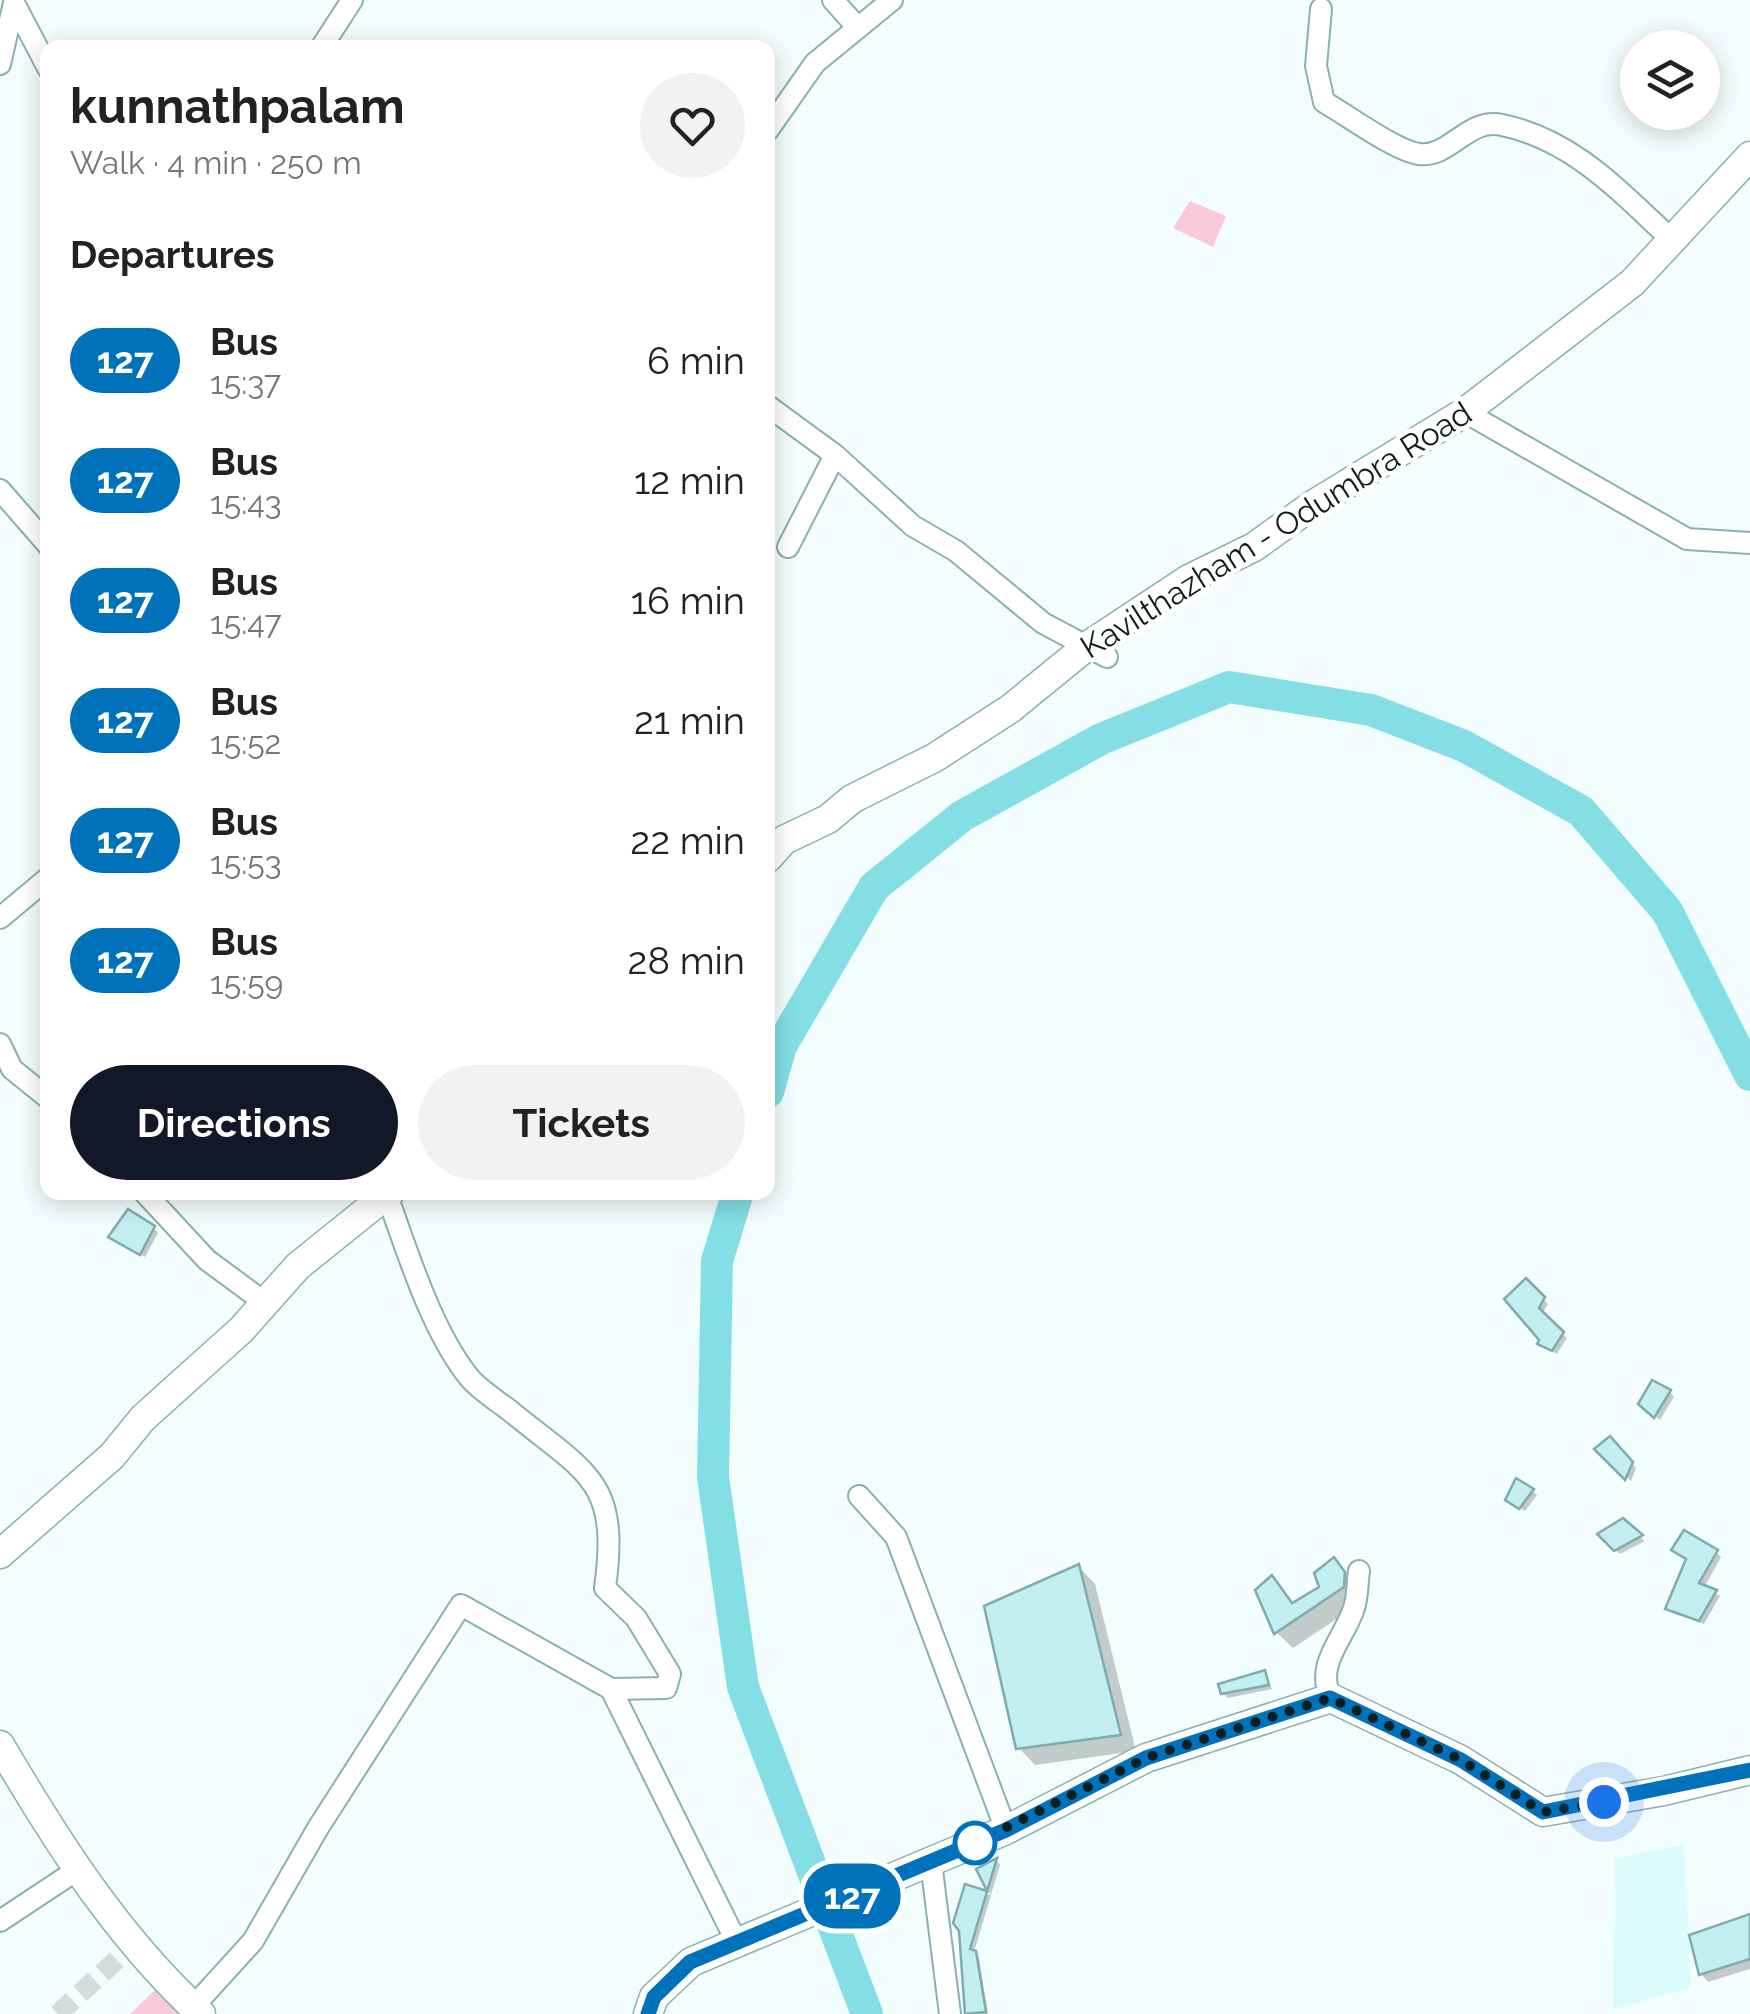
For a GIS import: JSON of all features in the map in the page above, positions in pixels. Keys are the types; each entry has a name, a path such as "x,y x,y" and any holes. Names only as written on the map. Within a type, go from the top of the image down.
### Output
{"main road":[{"name":"Kavilthazham - Odumbra Road","path":"775,850 784,840 828,819 852,799 918,767 1010,709 1096,652 1189,579 1254,547 1311,506 1465,412 1632,283 1750,156"},
{"path":"0,1554 112,1456 143,1418 240,1330 298,1266 380,1200"},
{"path":"648,2014 654,1997 690,1962 1006,1830 1146,1758 1330,1698 1461,1760 1543,1812 1750,1770"},
{"path":"0,1745 77,1870 171,1986 197,2010"}],"street":[{"path":"326,40 352,0"},
{"path":"833,0 858,28"},
{"path":"775,120 816,63 892,0"},
{"path":"0,64 14,3"},
{"path":"14,3 40,53"},
{"path":"1321,9 1316,66 1324,102 1416,154 1440,152 1463,132 1499,123 1579,154 1672,240"},
{"path":"775,411 836,455 914,526 956,551 1043,622 1096,652"},
{"path":"1465,412 1686,539 1750,544"},
{"path":"788,546 836,455"},
{"path":"0,490 40,536"},
{"path":"0,918 40,885"},
{"path":"0,1044 12,1068 40,1091"},
{"path":"151,1200 207,1260 264,1302"},
{"path":"197,2010 254,1941 318,1828 461,1605 612,1688 666,1688 670,1674 636,1618 604,1588 612,1537 603,1493 571,1461 468,1377 418,1283 390,1200"},
{"path":"859,1496 896,1536 1006,1830"},
{"path":"1330,1698 1323,1683 1333,1646 1354,1608 1358,1572"},
{"path":"612,1688 737,1943"},
{"path":"931,1862 950,2014"},
{"path":"0,1921 77,1870"}],"shaded area":[{"path":"1190,201 1226,216 1213,247 1173,228"},
{"path":"1684,1844 1691,1988 1613,2009 1615,1859"},
{"path":"161,1984 187,2014 130,2014"}],"building":[{"path":"128,1209 155,1226 140,1255 108,1237"},
{"path":"1526,1278 1545,1297 1539,1308 1564,1332 1552,1351 1537,1344 1539,1340 1504,1299"},
{"path":"1652,1380 1671,1390 1654,1418 1638,1404"},
{"path":"1610,1436 1633,1462 1625,1480 1594,1449"},
{"path":"1516,1478 1534,1489 1519,1509 1505,1500"},
{"path":"1623,1518 1643,1535 1614,1551 1597,1534"},
{"path":"1684,1530 1718,1550 1699,1583 1717,1590 1699,1621 1665,1609 1686,1559 1671,1550"},
{"path":"1334,1557 1345,1572 1344,1587 1274,1634 1255,1590 1272,1575 1292,1603 1319,1587 1314,1573"},
{"path":"1079,1564 1121,1735 1016,1749 984,1606"},
{"path":"1265,1670 1269,1685 1221,1694 1218,1684"},
{"path":"997,1858 970,1949 976,1951 986,2012 965,2014 959,1931 953,1923 965,1884 987,1891 976,1869"},
{"path":"1750,1914 1750,1959 1699,1975 1689,1935"}],"waterway":[{"path":"775,1067 781,1046 874,887 962,816 1101,739 1229,687 1371,710 1464,746 1581,811 1667,911 1750,1075"},
{"path":"736,1200 717,1261 713,1477 743,1687 867,2014"}],"tunnel":[{"path":"58,2014 135,1943"}],"bus line":[{"name":"127","path":"648,2014 654,1997 690,1962 1006,1830 1146,1758 1330,1698 1461,1760 1543,1812 1664,1791 1750,1770"}],"route":[{"path":"975,1843 1146,1758 1330,1698 1461,1760 1543,1812 1604,1802"}]}
